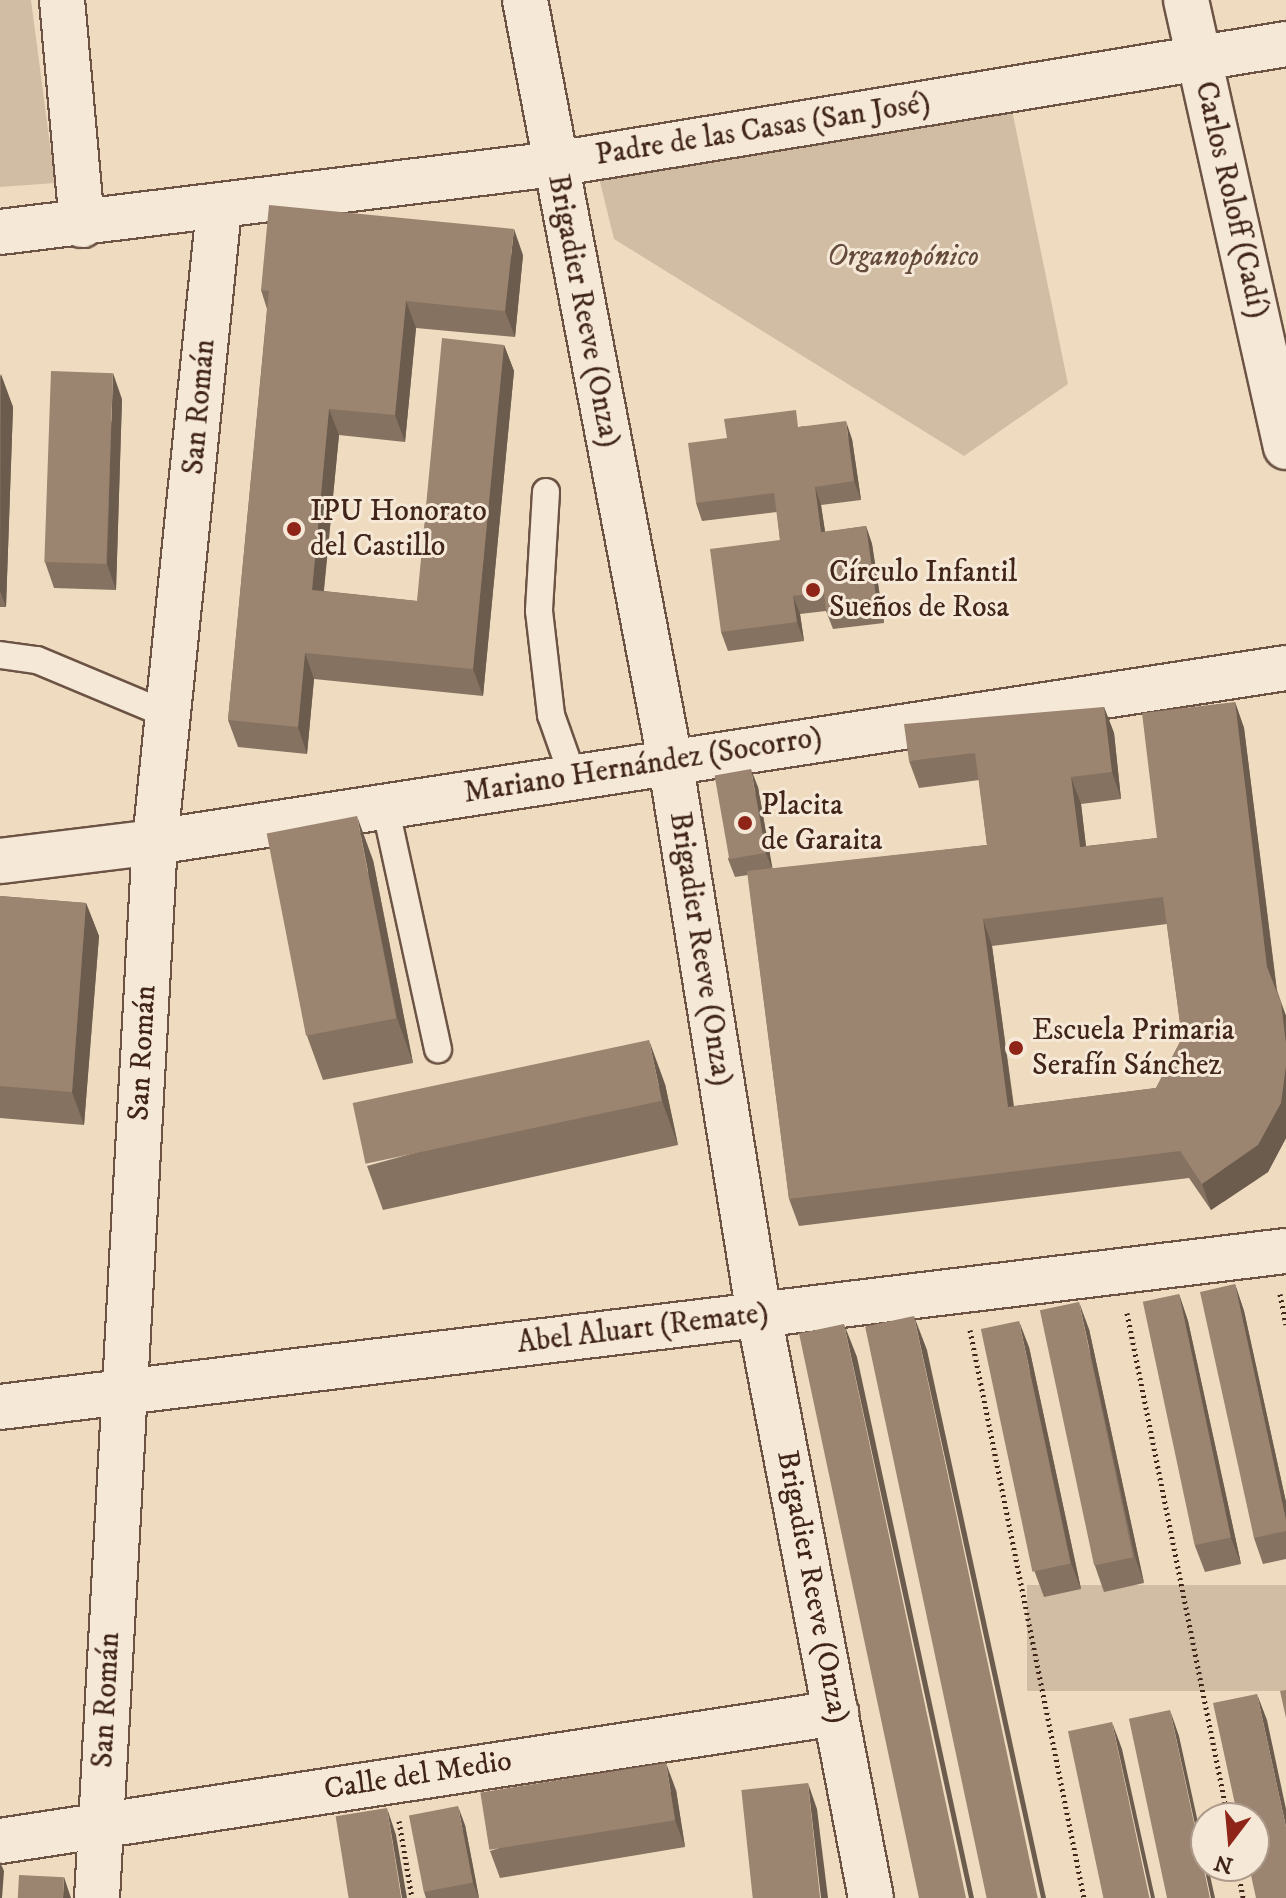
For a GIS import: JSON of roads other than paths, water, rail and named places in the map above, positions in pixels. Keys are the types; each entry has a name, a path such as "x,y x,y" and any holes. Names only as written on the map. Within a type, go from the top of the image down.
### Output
{"street":[{"path":"62,0 82,225"},
{"name":"Brigadier Reeve (Onza)","path":"525,0 670,760 759,1315 871,1898"},
{"name":"Carlos Roloff (Cadí)","path":"1186,0 1286,447"},
{"name":"Padre de las Casas (San José)","path":"0,232 219,209 555,164 1286,44"},
{"name":"San Román","path":"97,1898 155,842 171,716 219,209"},
{"name":"Mariano Hernández (Socorro)","path":"0,861 155,842 670,760 1286,668"},
{"name":"Abel Aluart (Remate)","path":"0,1407 1286,1251"},
{"name":"Calle del Medio","path":"0,1841 836,1713"}],"lane":[{"path":"546,492 539,611 551,715 573,777"},
{"path":"0,655 37,660 171,716"},
{"path":"385,806 438,1049"}],"place":[{"name":"IPU Honorato del Castillo","path":"294,529"},
{"name":"Círculo Infantil Sueños de Rosa","path":"813,590"},
{"name":"Placita de Garaita","path":"745,823"},
{"name":"Escuela Primaria Serafín Sánchez","path":"1016,1048"}],"park label":[{"name":"Organopónico","path":"903,257"}]}
